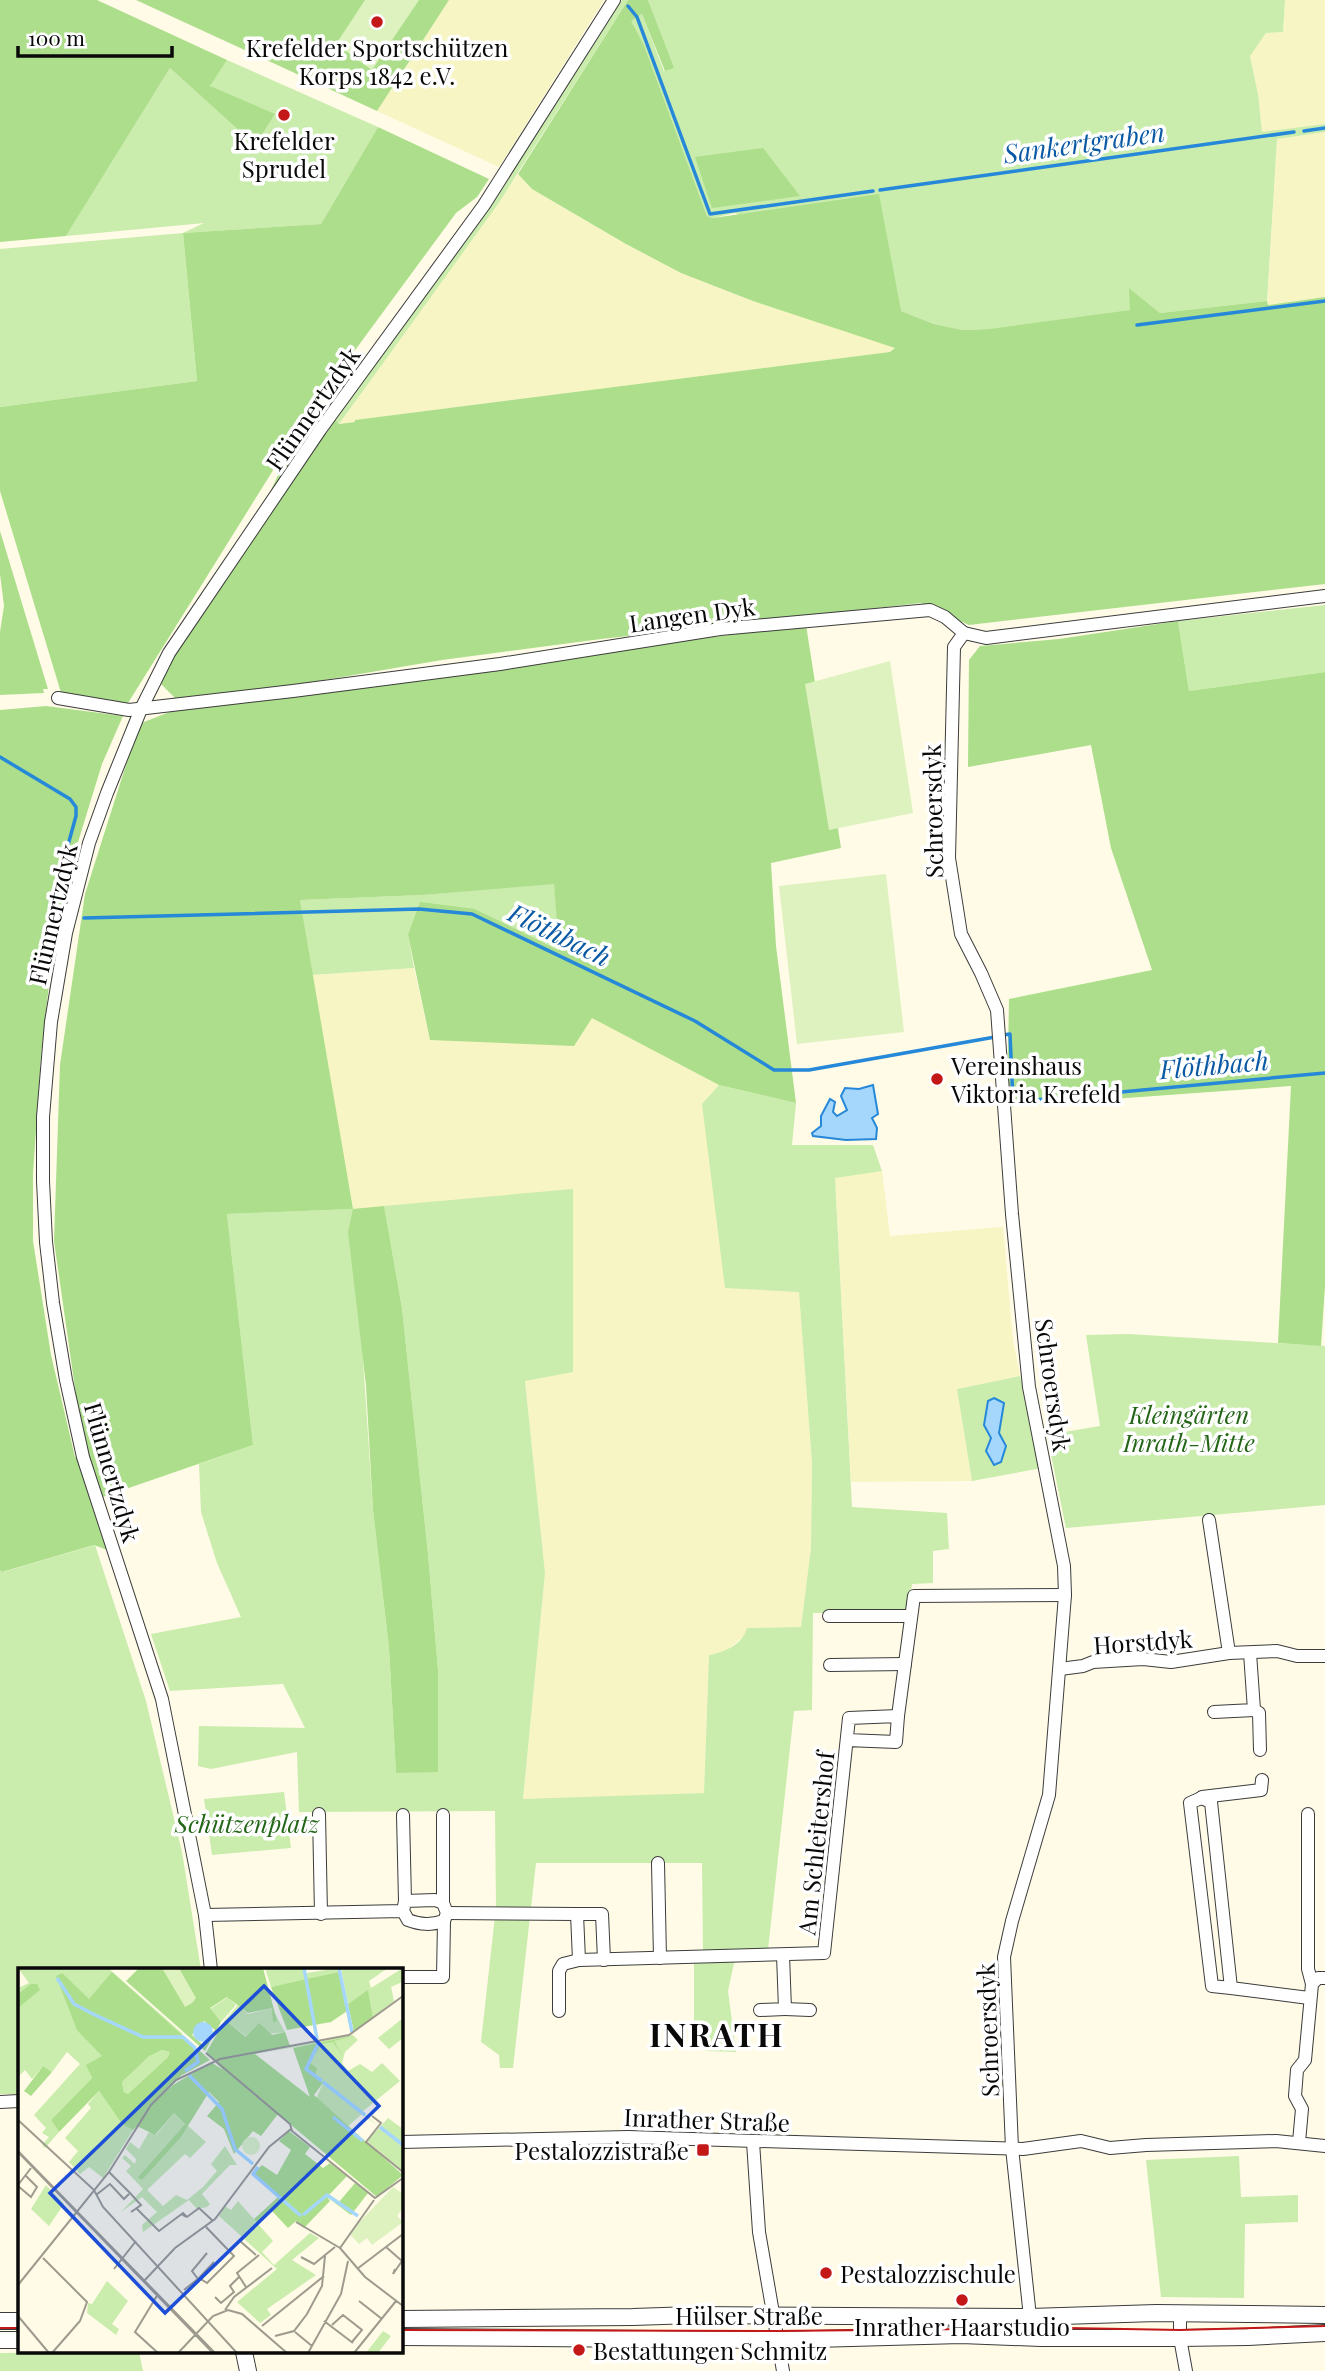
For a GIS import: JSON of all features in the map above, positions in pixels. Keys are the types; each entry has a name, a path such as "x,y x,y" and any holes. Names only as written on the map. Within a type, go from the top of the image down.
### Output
{"street":[{"name":"Flünnertzdyk","path":"211,1968 205,1915 162,1699 83,1457 52,1303 43,1181 43,1117 46,1064 68,922 89,844 107,793 141,709 169,653 320,429 484,205 614,0"},
{"name":"Langen Dyk","path":"58,698 129,710 141,709 487,666 720,629 930,610 945,617 964,633 986,638 1325,596"},
{"name":"Schroersdyk","path":"964,633 954,647 949,858 961,934 997,1010 1012,1214 1029,1387 1064,1566 1065,1595 1049,1795 1004,1957 1012,2148"},
{"name":"Horstdyk","path":"1209,1520 1229,1653"},
{"path":"829,1616 910,1616 915,1597 1065,1595"},
{"name":"Am Schleitershof","path":"847,1740 896,1742 910,1616"},
{"name":"Horstdyk","path":"1060,1669 1093,1662 1143,1659 1171,1662 1229,1653 1277,1651 1297,1656 1325,1656"},
{"path":"1250,1653 1254,1710"},
{"path":"830,1665 905,1664"},
{"path":"1214,1712 1254,1710 1259,1713 1261,1750"},
{"name":"Am Schleitershof","path":"579,1960 824,1953 849,1718 898,1716"},
{"path":"1262,1780 1261,1790 1201,1798 1190,1803 1212,1986 1309,1998"},
{"path":"1201,1798 1212,1802 1231,1987"},
{"path":"319,1814 321,1914"},
{"path":"1299,2142 1302,2109 1296,2096 1297,2070 1305,2060 1312,1984 1308,1969 1308,1814"},
{"path":"403,1815 404,1906 408,1920 419,1924 434,1924 445,1912 603,1914 604,1960"},
{"path":"402,1977 443,1977 443,1815"},
{"path":"659,1863 660,1958"},
{"path":"1200,1897 1222,1895"},
{"path":"205,1915 321,1914 404,1906 435,1900 445,1912"},
{"path":"559,2011 559,1971 562,1964 579,1960 577,1914"},
{"name":"Am Schleitershof","path":"783,1955 785,2009"},
{"path":"1312,1984 1318,1978 1325,1978"},
{"path":"760,2010 810,2010"},
{"path":"0,2102 18,2101"},
{"name":"Inrather Straße","path":"402,2142 628,2137 1023,2149 1081,2141 1111,2148 1299,2142 1325,2146"},
{"path":"753,2142 759,2232 783,2371"},
{"path":"1012,2148 1030,2317"},
{"path":"1180,2314 1180,2338 1186,2371"},
{"name":"Hülser Straße","path":"402,2319 693,2315 1325,2315"},
{"path":"0,2321 18,2321"},
{"name":"Hülser Straße","path":"402,2337 778,2340 961,2335 1180,2338 1325,2333"},
{"path":"0,2340 18,2340"}],"shaded area":[{"path":"449,0 604,0 499,167 377,111"},
{"path":"1285,0 1325,0 1325,124 1262,133 1250,55 1266,33 1283,32"},
{"path":"1325,132 1325,297 1267,305 1277,139"},
{"path":"518,174 532,189 681,273 753,301 896,347 890,352 339,424"},
{"path":"414,968 430,1040 592,1017 719,1085 702,1104 799,1291 812,1463 811,1548 801,1627 747,1628 745,1635 725,1652 709,1655 704,1793 523,1800 545,1573 525,1381 353,1209 311,975"},
{"path":"882,1171 890,1236 1003,1227 1013,1340 1020,1376 957,1389 972,1481 851,1482 835,1177"}],"green space":[{"path":"0,0 97,0 227,60 210,86 275,114 255,145 170,68 66,236 0,242"},
{"path":"136,0 449,0 377,111"},
{"name":"Krefelder Sportschützen Korps 1842 e.V.","path":"365,0 419,0 372,70 336,44"},
{"path":"622,0 628,0 498,204 339,424 335,419 494,201"},
{"path":"628,0 648,0 674,68 665,71 642,14 631,21 644,45 707,216 713,218 879,194 901,311 934,324 963,330 1130,310 1129,288 1160,313 1267,301 1268,305 1325,297 1325,584 969,625 921,603 601,639 442,660 301,684 175,698 158,681 237,561 305,419 128,703 62,696 0,491 0,407 197,381 183,233 321,224 378,127 489,179 477,197 456,213 311,410 335,419 339,424 890,352 895,348 753,301 681,273 532,189 518,174"},
{"path":"648,0 1285,0 1283,32 1266,33 1250,56 1262,132 1325,124 1325,132 1277,139 1267,301 1160,313 1130,289 1131,310 963,330 934,324 901,311 735,213 713,218 707,216 644,45 630,21 642,14 664,71 673,68"},
{"path":"227,60 378,127 321,224 183,233 204,223 66,236 170,68 255,145 210,85"},
{"path":"763,148 800,196 712,208 695,157"},
{"path":"183,233 197,381 0,407 0,249"},
{"path":"0,531 48,689 43,689 44,693 0,695 0,632 4,606 0,574"},
{"path":"1325,605 1325,672 1189,691 1178,621"},
{"path":"1178,621 1189,691 1325,672 1325,1286 1321,1346 1278,1343 1291,1086 1007,1108 1009,999 1152,970 1111,848 1091,745 968,767 969,660 980,646 1059,639"},
{"path":"806,625 841,848 771,863 776,946 796,1103 719,1085 592,1018 574,1046 430,1040 408,935 420,902 475,909 559,950 554,884 423,895 300,900 353,1209 227,1214 253,1445 97,1499 85,1458 54,1241 60,1065 85,894 139,724 177,709 293,691"},
{"path":"890,661 913,813 829,830 805,684"},
{"path":"46,706 123,716 102,764 67,878 52,958 41,1056 33,1174 33,1241 51,1355 75,1457 83,1457 107,1550 94,1545 2,1572 0,710"},
{"path":"886,874 904,1032 797,1044 779,886"},
{"path":"554,883 560,950 475,909 408,935 414,968 311,975 300,900 423,895"},
{"path":"719,1085 796,1103 792,1145 873,1145 882,1171 835,1178 852,1507 947,1513 949,1549 933,1551 933,1583 912,1584 908,1612 813,1613 812,1710 794,1711 768,1950 734,1963 728,1991 736,2052 706,2051 706,2026 694,2025 694,1964 703,1950 702,1863 536,1863 513,2068 500,2068 499,2055 481,2042 496,1907 495,1811 299,1812 297,1752 211,1769 198,1766 199,1726 305,1728 283,1684 170,1691 151,1634 241,1617 217,1563 201,1512 199,1464 253,1445 227,1214 353,1209 373,1510 389,1648 396,1773 438,1771 438,1670 428,1554 402,1308 384,1206 573,1189 573,1372 525,1381 545,1573 523,1799 704,1793 709,1655 732,1647 745,1634 747,1628 801,1627 811,1548 812,1463 799,1292 725,1288 702,1104"},
{"path":"384,1206 402,1308 438,1670 438,1772 396,1773 389,1648 373,1510 366,1385 348,1232 353,1209"},
{"name":"Kleingärten Inrath-Mitte","path":"1128,1334 1325,1346 1325,1505 1066,1528 1047,1435 1100,1426 1086,1335"},
{"path":"1020,1376 1042,1468 972,1481 957,1389"},
{"path":"95,1545 146,1701 182,1852 201,1968 18,1968 18,2094 0,2094 0,1570 3,1572"},
{"name":"Schützenplatz","path":"284,1792 291,1848 212,1855 204,1799"},
{"path":"1239,2156 1241,2197 1298,2195 1298,2222 1245,2224 1244,2298 1161,2297 1146,2160"},
{"path":"0,2353 139,2354 143,2371 0,2371"}],"water":[{"path":"873,1085 878,1114 872,1118 877,1128 876,1139 846,1140 813,1136 812,1133 821,1126 821,1116 830,1099 835,1102 833,1112 837,1116 847,1110 841,1096 845,1088 859,1089"},
{"path":"994,1398 1004,1403 999,1433 1006,1446 1001,1462 994,1465 986,1451 991,1438 984,1425 988,1401"}],"waterway":[{"name":"Sankertgraben","path":"628,6 637,17 710,214 873,191"},
{"name":"Sankertgraben","path":"1304,131 1325,128"},
{"name":"Sankertgraben","path":"880,190 1294,132"},
{"path":"1137,325 1325,301"},
{"name":"Flöthbach","path":"0,757 70,799 76,807 76,816 49,914 51,918"},
{"name":"Flöthbach","path":"84,918 419,909 472,914 695,1021 774,1070 809,1070 995,1037"},
{"name":"Flöthbach","path":"1003,1035 1010,1034 1013,1102 1325,1073"}],"tram line":[{"path":"402,2330 1180,2330 1325,2326"},
{"path":"0,2328 18,2328"}],"place":[{"name":"Krefelder Sportschützen Korps 1842 e.V.","path":"377,22"},
{"name":"Krefelder Sprudel","path":"284,115"},
{"name":"Vereinshaus Viktoria Krefeld","path":"937,1079"},
{"name":"Pestalozzistraße","path":"703,2150"},
{"name":"Pestalozzischule","path":"826,2273"},
{"name":"Inrather Haarstudio","path":"962,2300"},
{"name":"Bestattungen Schmitz","path":"579,2350"}],"district":[{"name":"INRATH","path":"717,2033"}]}
